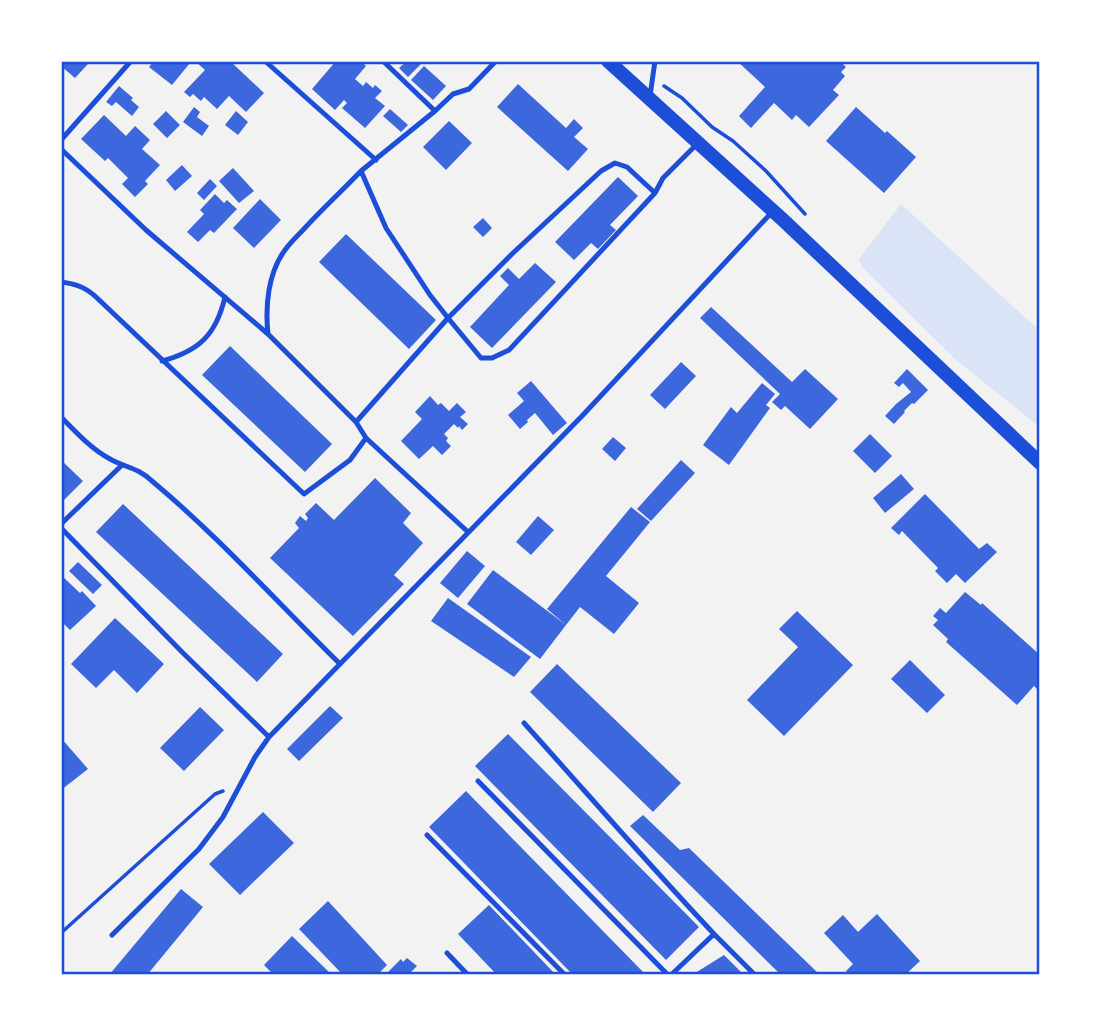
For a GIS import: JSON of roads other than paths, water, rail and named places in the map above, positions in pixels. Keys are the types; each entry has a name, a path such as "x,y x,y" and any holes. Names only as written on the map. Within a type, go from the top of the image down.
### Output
{"main road":[{"path":"608,61 773,211 1040,463"}],"lane":[{"path":"61,140 131,61"},
{"path":"265,61 376,160"},
{"path":"383,61 435,111"},
{"path":"268,334 269,288 284,250 361,171 453,94 469,89 496,61"},
{"path":"650,99 655,61"},
{"path":"361,171 381,217 430,295 481,358 487,359 501,355 509,349 655,193 663,178 698,143"},
{"path":"61,149 146,230 268,334 356,422 366,438 468,532"},
{"path":"356,422 449,318 513,253 601,171 615,163 628,167 655,193"},
{"path":"112,935 199,849 223,817 255,757 269,737 582,416 773,211"},
{"path":"61,282 87,289 304,494 350,460 366,438"},
{"path":"162,361 180,356 211,333 220,316 225,297"},
{"path":"61,417 107,458 146,475 176,501 340,664"},
{"path":"122,465 61,526 182,652 269,737"},
{"path":"524,723 648,864 755,975"},
{"path":"478,781 670,975 714,934"},
{"path":"427,835 565,975"},
{"path":"447,953 468,975"}]}
